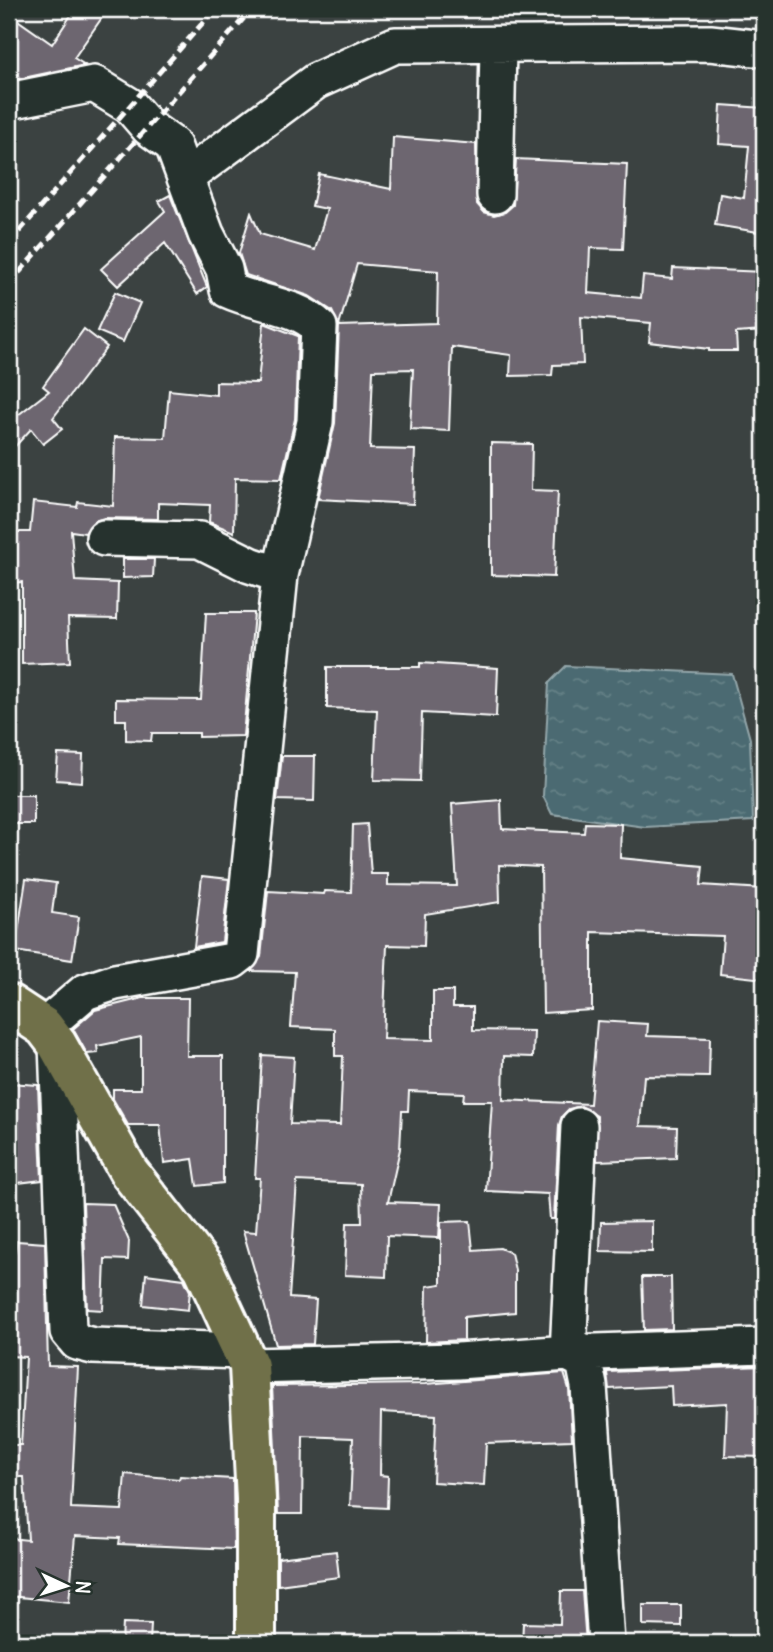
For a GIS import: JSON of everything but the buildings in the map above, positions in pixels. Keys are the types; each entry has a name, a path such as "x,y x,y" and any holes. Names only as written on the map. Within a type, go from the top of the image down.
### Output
{"main road":[{"path":"9,1004 17,1007 50,1036 129,1172 203,1267 245,1358 256,1499 257,1643"}],"street":[{"path":"185,178 316,82 395,45 710,43 764,49"},
{"path":"495,195 498,46"},
{"path":"9,101 94,84 130,106 149,128 173,145 206,234 224,269 228,290 248,300 304,313 319,327 316,422 280,575 241,954 232,961 115,982 85,992 50,1036 68,1331 77,1342 93,1346 245,1358 458,1361 568,1353 764,1346"},
{"path":"104,538 200,540 250,565 280,575"},
{"path":"568,1353 579,1126"},
{"path":"568,1353 584,1361 589,1386 606,1643"}],"water":[{"path":"566,666 732,674 750,739 753,821 645,827 552,814 543,796 549,683"}],"railway":[{"path":"9,243 215,9"},
{"path":"9,284 252,9"}]}
